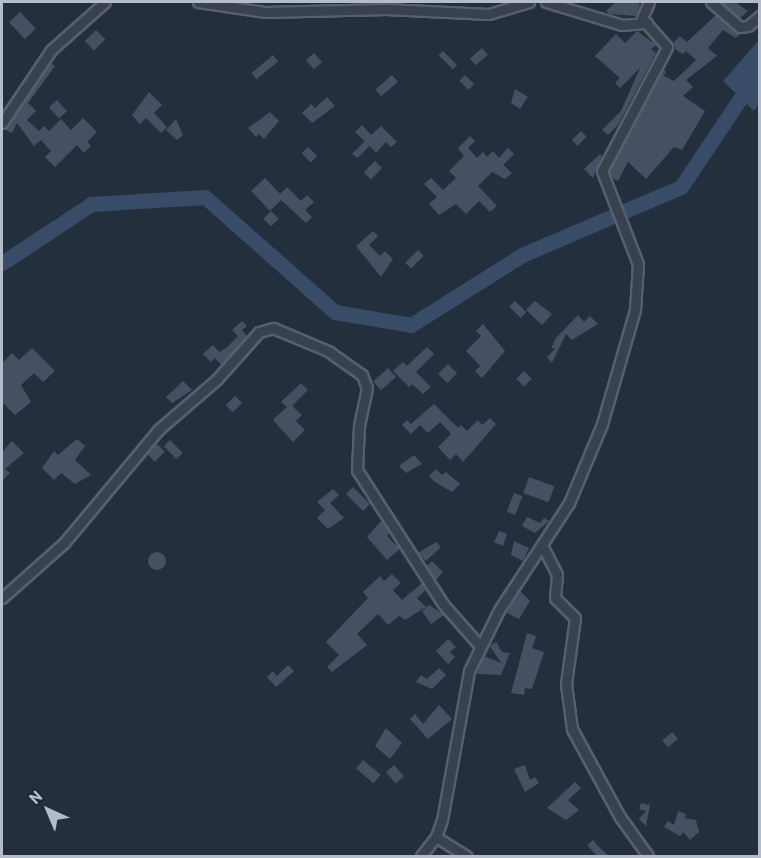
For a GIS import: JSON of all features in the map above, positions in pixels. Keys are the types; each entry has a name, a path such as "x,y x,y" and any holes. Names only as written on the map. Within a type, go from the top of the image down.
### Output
{"street":[{"path":"2,123 51,50 105,2"},
{"path":"198,2 266,12 414,9 489,14 529,2"},
{"path":"546,2 622,25 647,23"},
{"path":"421,856 436,837 457,748 464,690 480,645 543,548 569,503 602,424 637,303 638,264 603,180 608,155 668,47 641,16 649,2"},
{"path":"711,2 740,27 748,26 759,16"},
{"path":"2,598 64,543 158,430 217,379 260,332 273,328 328,351 362,375 367,388 359,426 357,470 443,604 480,645"},
{"path":"543,548 557,575 555,598 576,618 566,684 573,729 620,817 648,856"},
{"path":"436,837 466,856"}],"water":[{"path":"759,40 759,104 754,111 723,81"}],"building":[{"path":"616,2 637,2 640,5 636,16 609,14 606,11"},
{"path":"721,2 735,2 748,11 740,18"},
{"path":"20,12 36,29 25,39 9,22"},
{"path":"716,15 741,34 736,38 723,30 708,48 717,56 686,80 693,87 683,96 705,111 682,150 674,147 646,179 628,162 618,181 612,178 609,171 663,69 666,71 664,76 674,81 696,60 686,51 683,54 676,50 673,43 680,36 687,42"},
{"path":"96,30 105,39 94,51 85,41"},
{"path":"637,31 656,45 651,49 656,53 618,125 608,135 602,130 621,111 640,68 620,88 615,83 620,78 595,56 616,34 625,43"},
{"path":"482,48 488,55 476,65 470,58"},
{"path":"443,51 457,65 453,69 439,55"},
{"path":"314,53 322,62 314,69 306,60"},
{"path":"273,55 278,61 257,79 252,73"},
{"path":"50,63 55,66 28,103 36,111 27,120 39,131 44,126 49,131 61,119 71,130 83,118 97,132 87,142 91,146 84,153 77,145 55,167 45,157 51,151 41,140 34,146 17,123 12,133 4,129"},
{"path":"392,75 398,82 381,96 375,89"},
{"path":"465,75 474,84 469,90 459,81"},
{"path":"515,89 528,97 520,109 511,103"},
{"path":"149,92 162,105 154,113 167,127 161,133 146,118 140,124 132,115"},
{"path":"327,97 335,106 312,123 302,113 311,104 315,108"},
{"path":"57,100 67,111 59,119 49,107"},
{"path":"270,112 279,121 264,139 259,134 256,137 248,128"},
{"path":"176,119 183,135 177,140 166,130"},
{"path":"362,125 371,135 381,126 397,142 391,147 386,142 376,153 370,146 357,158 352,154 365,141 355,132"},
{"path":"581,131 587,137 577,146 572,140"},
{"path":"470,136 475,141 468,148 477,158 483,152 487,157 493,151 499,158 508,148 514,154 503,165 512,173 505,179 492,172 478,186 497,206 490,212 479,201 466,214 456,204 439,215 429,204 437,197 424,184 431,178 443,190 456,178 449,171 464,156 458,148"},
{"path":"308,147 317,156 311,163 302,153"},
{"path":"600,154 602,156 593,178 584,169"},
{"path":"375,161 382,168 371,179 364,172"},
{"path":"265,178 280,194 287,187 301,201 307,195 314,202 305,210 312,217 306,223 281,200 270,211 251,191"},
{"path":"271,211 279,219 271,227 263,219"},
{"path":"373,231 378,236 369,245 380,256 385,251 393,259 381,277 356,246"},
{"path":"418,250 424,256 411,268 405,263"},
{"path":"515,301 526,312 521,318 509,307"},
{"path":"535,301 552,314 542,325 526,310"},
{"path":"578,315 584,322 590,316 598,324 572,340 566,334 552,363 547,357 555,349 551,348 556,338"},
{"path":"242,321 247,326 242,330 247,336 221,365 215,358 211,362 203,354 213,345 219,352 226,348 238,336 232,330"},
{"path":"483,324 505,351 482,378 475,371 480,366 466,351 481,336 476,331"},
{"path":"427,347 434,354 416,372 431,387 423,394 412,384 409,387 393,371 403,362 407,366"},
{"path":"32,348 55,371 43,382 34,373 21,385 31,402 15,415 2,402 3,362 12,353 19,360"},
{"path":"448,364 457,373 447,383 438,374"},
{"path":"388,368 396,377 381,390 373,381"},
{"path":"524,371 532,379 524,387 516,379"},
{"path":"183,381 192,390 172,403 166,397"},
{"path":"301,383 308,390 292,406 302,415 296,421 305,430 293,442 273,420 287,407 281,402"},
{"path":"235,396 242,403 233,412 226,405"},
{"path":"434,404 458,428 461,425 467,431 478,420 482,425 490,418 496,424 463,462 456,454 450,460 438,447 451,434 440,422 428,433 420,425 411,434 402,425 407,420 411,424"},
{"path":"77,439 85,446 75,460 91,475 75,484 61,473 54,480 42,468 54,451 58,455"},
{"path":"170,440 183,453 176,459 164,446"},
{"path":"12,441 24,453 5,469 10,473 2,481 2,452"},
{"path":"157,444 165,452 155,462 147,454"},
{"path":"414,455 422,464 406,473 399,466"},
{"path":"436,469 442,475 446,472 460,484 452,492 435,482 429,476"},
{"path":"529,477 554,486 549,502 523,493"},
{"path":"353,487 370,504 363,511 346,494"},
{"path":"333,489 339,495 330,503 344,518 328,529 317,518 325,510 317,502"},
{"path":"514,493 522,496 515,515 507,512"},
{"path":"527,517 540,523 544,518 549,521 535,533 522,526"},
{"path":"381,521 390,533 387,536 400,549 387,560 367,537"},
{"path":"499,531 507,534 503,546 494,542"},
{"path":"514,541 529,548 523,561 511,555"},
{"path":"436,542 441,547 426,561 418,553"},
{"path":"157,552 163,555 166,561 163,567 157,570 151,567 148,561 151,555"},
{"path":"432,561 443,572 436,580 427,566"},
{"path":"392,574 401,583 393,590 402,600 422,583 426,590 417,598 426,607 405,620 399,616 388,625 378,614 357,634 367,645 332,672 327,667 339,655 326,642 368,598 363,592 380,576 384,581"},
{"path":"520,591 530,601 519,619 507,613"},
{"path":"429,605 444,615 431,624 422,611"},
{"path":"527,633 536,636 532,648 544,652 532,689 525,688 524,695 511,693"},
{"path":"448,639 456,647 450,652 455,657 448,664 436,651"},
{"path":"496,642 502,652 510,653 501,675 477,674 484,656 501,663 490,646"},
{"path":"288,665 294,671 276,687 267,677 273,671 277,676"},
{"path":"439,668 446,675 432,689 416,682 421,675 427,679"},
{"path":"439,705 452,719 428,739 410,719 415,714 423,724"},
{"path":"386,728 402,743 390,759 375,746"},
{"path":"672,732 678,739 668,747 662,741"},
{"path":"363,760 381,775 374,783 356,768"},
{"path":"394,765 404,776 396,784 386,772"},
{"path":"525,765 530,780 535,777 539,783 525,792 514,769"},
{"path":"575,782 581,788 568,800 579,810 566,820 547,808"},
{"path":"641,803 650,805 646,826 639,819 646,811 639,809"},
{"path":"678,811 686,814 685,818 696,820 699,832 690,840 683,832 680,836 664,827 668,821 674,825"},
{"path":"593,840 609,856 597,856 587,845"}],"waterway":[{"path":"2,263 91,204 205,197 335,312 411,325 522,255 681,187 760,69"}]}
